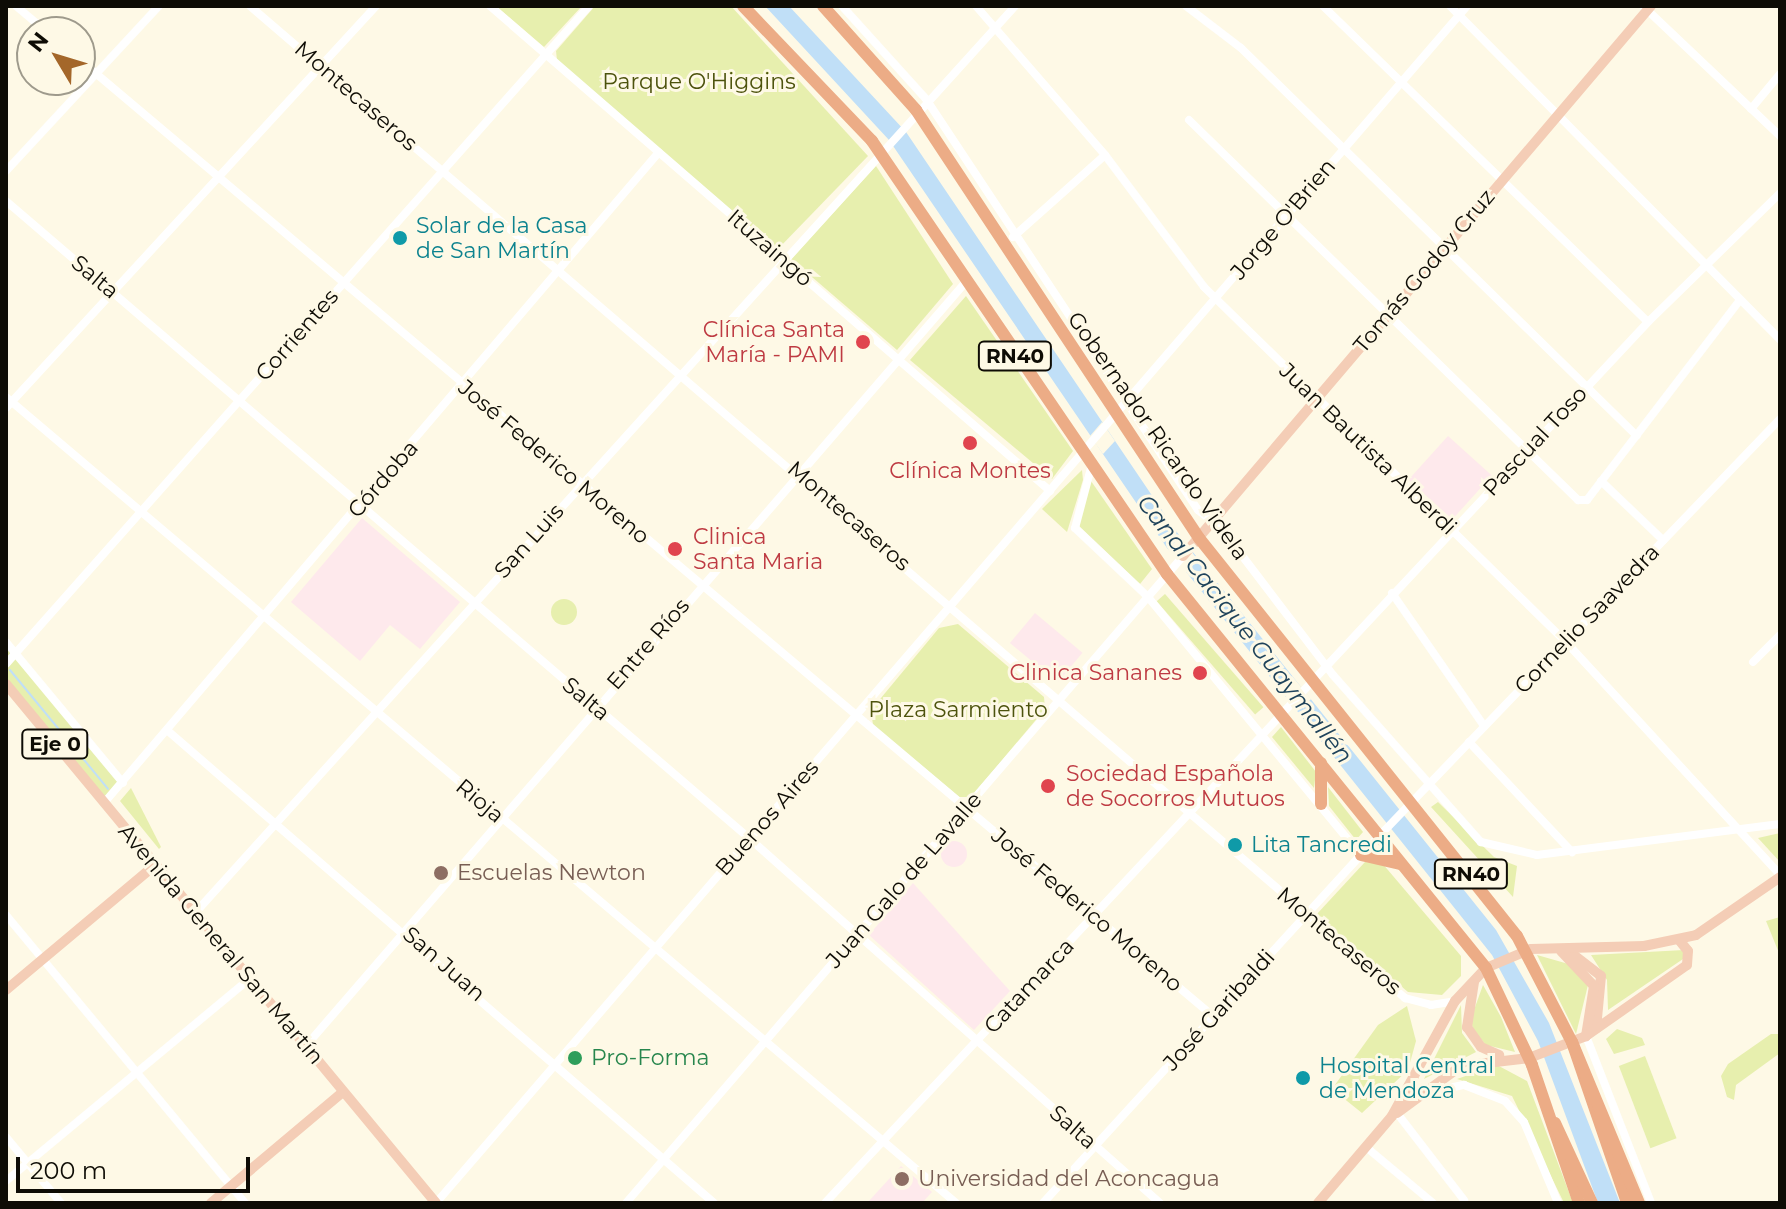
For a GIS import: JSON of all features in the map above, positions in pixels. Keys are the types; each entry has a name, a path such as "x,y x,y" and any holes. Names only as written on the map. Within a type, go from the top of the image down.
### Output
{"highway":[{"name":"Gobernador Ricardo Videla","path":"743,6 879,151 965,283 1167,574 1407,870 1501,962 1529,1058 1592,1203"},
{"name":"Gobernador Ricardo Videla","path":"823,6 916,110 1120,410 1199,538 1312,678 1556,1049 1639,1203"},
{"path":"1321,763 1321,804"},
{"path":"1361,855 1381,855 1407,870"},
{"name":"Gobernador Ricardo Videla","path":"1556,1049 1627,1203"},
{"name":"Gobernador Ricardo Videla","path":"1555,1123 1579,1203"}],"main road":[{"name":"Tomás Godoy Cruz","path":"1183,556 1647,7"},
{"name":"Avenida General San Martín","path":"6,684 436,1203"},
{"path":"6,990 155,865"},
{"path":"1395,1115 1455,1001 1501,962 1552,947 1679,940 1712,928 1780,876"},
{"path":"1318,1203 1395,1115 1418,1096 1461,1066 1529,1058 1591,1032 1687,965 1688,951 1679,940"},
{"path":"1552,947 1583,966 1594,986 1591,1032"},
{"path":"1501,962 1465,1008 1469,1033 1485,1050 1510,1058"},
{"path":"211,1203 343,1092"}],"street":[{"path":"96,74 159,6"},
{"name":"Montecaseros","path":"250,6 682,371 1405,998 1431,1005 1455,1001"},
{"path":"8,403 376,6"},
{"name":"Ituzaingó","path":"490,6 1050,491"},
{"name":"Corrientes","path":"6,664 589,6"},
{"path":"842,6 926,99 1120,410 1428,784 1495,849 1572,852 1744,832 1780,824"},
{"name":"Juan Bautista Alberdi","path":"976,6 999,25 1105,155 1215,299 1566,642 1744,832 1780,876"},
{"name":"San Luis","path":"195,913 895,133 1015,6"},
{"path":"1186,6 1241,48 1637,436"},
{"path":"1323,6 1648,322"},
{"path":"1450,6 1780,340"},
{"name":"Jorge O'Brien","path":"1099,434 1467,6"},
{"path":"1647,7 1780,136"},
{"name":"José Federico Moreno","path":"96,74 1213,1016"},
{"path":"1751,109 1780,74"},
{"path":"6,171 76,96"},
{"path":"1189,120 1583,501 1637,436 1740,300"},
{"name":"Córdoba","path":"104,803 463,386 659,152"},
{"path":"1013,237 1105,155"},
{"name":"Pascual Toso","path":"1296,696 1648,322 1780,193"},
{"name":"Salta","path":"6,201 749,838 1160,1203"},
{"name":"Entre Ríos","path":"305,1047 498,817 965,283"},
{"name":"Rioja","path":"8,403 956,1203"},
{"name":"Cornelio Saavedra","path":"1399,814 1780,419"},
{"name":"Buenos Aires","path":"436,1203 1099,434"},
{"path":"1091,468 1074,526 1148,597 1263,732 1361,855"},
{"path":"1601,481 1663,540"},
{"name":"Juan Galo de Lavalle","path":"626,1203 1183,556"},
{"path":"1392,593 1484,726"},
{"path":"1753,662 1780,635"},
{"path":"6,642 123,783"},
{"name":"Catamarca","path":"825,1203 1296,696"},
{"name":"San Juan","path":"168,731 404,929 714,1203"},
{"path":"1469,742 1572,852"},
{"name":"José Garibaldi","path":"1043,1203 1399,814"},
{"path":"6,915 245,1203"},
{"path":"6,1181 249,979"},
{"path":"1591,1032 1651,1203"},
{"path":"1418,1096 1464,1085 1499,1097 1518,1114 1558,1203"},
{"path":"1395,1115 1464,1200"},
{"path":"6,1137 61,1203"},
{"path":"1366,1147 1433,1203"}],"shaded area":[{"path":"1448,436 1492,475 1452,519 1409,480"},
{"path":"362,518 460,602 420,649 390,625 360,661 291,602"},
{"path":"1035,613 1082,653 1057,683 1010,643"},
{"path":"954,841 963,845 967,854 963,863 954,867 945,863 941,854 945,845"},
{"path":"913,883 1010,991 974,1030 869,935"},
{"name":"Universidad del Aconcagua","path":"901,1166 932,1192 922,1203 867,1203"}],"green space":[{"name":"Parque O'Higgins","path":"496,6 582,6 544,47"},
{"name":"Parque O'Higgins","path":"595,6 731,6 868,156 777,250 557,60 556,51"},
{"path":"876,166 953,284 897,350 791,259"},
{"path":"966,296 1073,451 1052,479 910,360"},
{"path":"1082,470 1083,480 1067,532 1042,509"},
{"path":"1091,481 1152,569 1140,584 1078,525"},
{"path":"1165,594 1263,707 1255,714 1157,601"},
{"path":"564,599 573,603 577,612 573,621 564,625 555,621 551,612 555,603"},
{"name":"Plaza Sarmiento","path":"958,624 1044,697 1045,709 971,797 959,797 873,725 871,710 939,628"},
{"path":"6,642 123,783 104,803 6,684"},
{"path":"1281,727 1316,772 1314,788 1272,737"},
{"path":"1328,787 1363,832 1356,840 1329,806"},
{"path":"131,788 161,847 159,849 120,801"},
{"path":"1438,802 1494,857 1517,866 1513,897 1431,807"},
{"path":"1780,833 1780,862 1758,838"},
{"path":"1365,862 1382,863 1461,956 1461,976 1442,995 1408,992 1316,915"},
{"path":"1780,917 1780,951 1779,953 1766,921"},
{"path":"1684,950 1683,959 1608,1010 1607,980 1591,955"},
{"path":"1537,955 1572,965 1588,985 1576,1034"},
{"path":"1483,985 1501,1017 1515,1052 1486,1045 1475,1032 1470,1021"},
{"path":"1461,1005 1462,1033 1476,1052 1424,1079"},
{"path":"1407,1006 1416,1041 1408,1070 1362,1113 1332,1089 1378,1025"},
{"path":"1617,1029 1642,1038 1645,1045 1614,1054 1606,1039"},
{"path":"1771,1034 1780,1034 1780,1053 1736,1085 1734,1100 1727,1097 1721,1076 1728,1064"},
{"path":"1645,1056 1677,1138 1650,1148 1619,1066"},
{"path":"1497,1065 1527,1081 1573,1203 1564,1203 1512,1096 1457,1079"}],"water":[{"name":"Canal Cacique Guaymallén","path":"765,6 789,6 906,132 1176,531 1496,930 1549,1023 1620,1203 1598,1203 1538,1041 1492,955 1167,548 889,140"}],"pier":[{"path":"1102,422 1115,441 1103,454 1090,436"},
{"path":"1180,536 1197,559 1185,573 1168,550"},
{"path":"1292,676 1311,699 1297,711 1278,688"}],"waterway":[{"path":"10,670 108,789"}],"place":[{"name":"Solar de la Casa de San Martín","path":"400,238"},
{"name":"Clínica Santa María - PAMI","path":"863,342"},
{"name":"Clínica Montes","path":"970,443"},
{"name":"Clinica Santa Maria","path":"675,549"},
{"name":"Clinica Sananes","path":"1200,673"},
{"name":"Sociedad Española de Socorros Mutuos","path":"1048,786"},
{"name":"Lita Tancredi","path":"1235,845"},
{"name":"Escuelas Newton","path":"441,873"},
{"name":"Pro-Forma","path":"575,1058"},
{"name":"Hospital Central de Mendoza","path":"1303,1078"},
{"name":"Universidad del Aconcagua","path":"902,1179"}]}
